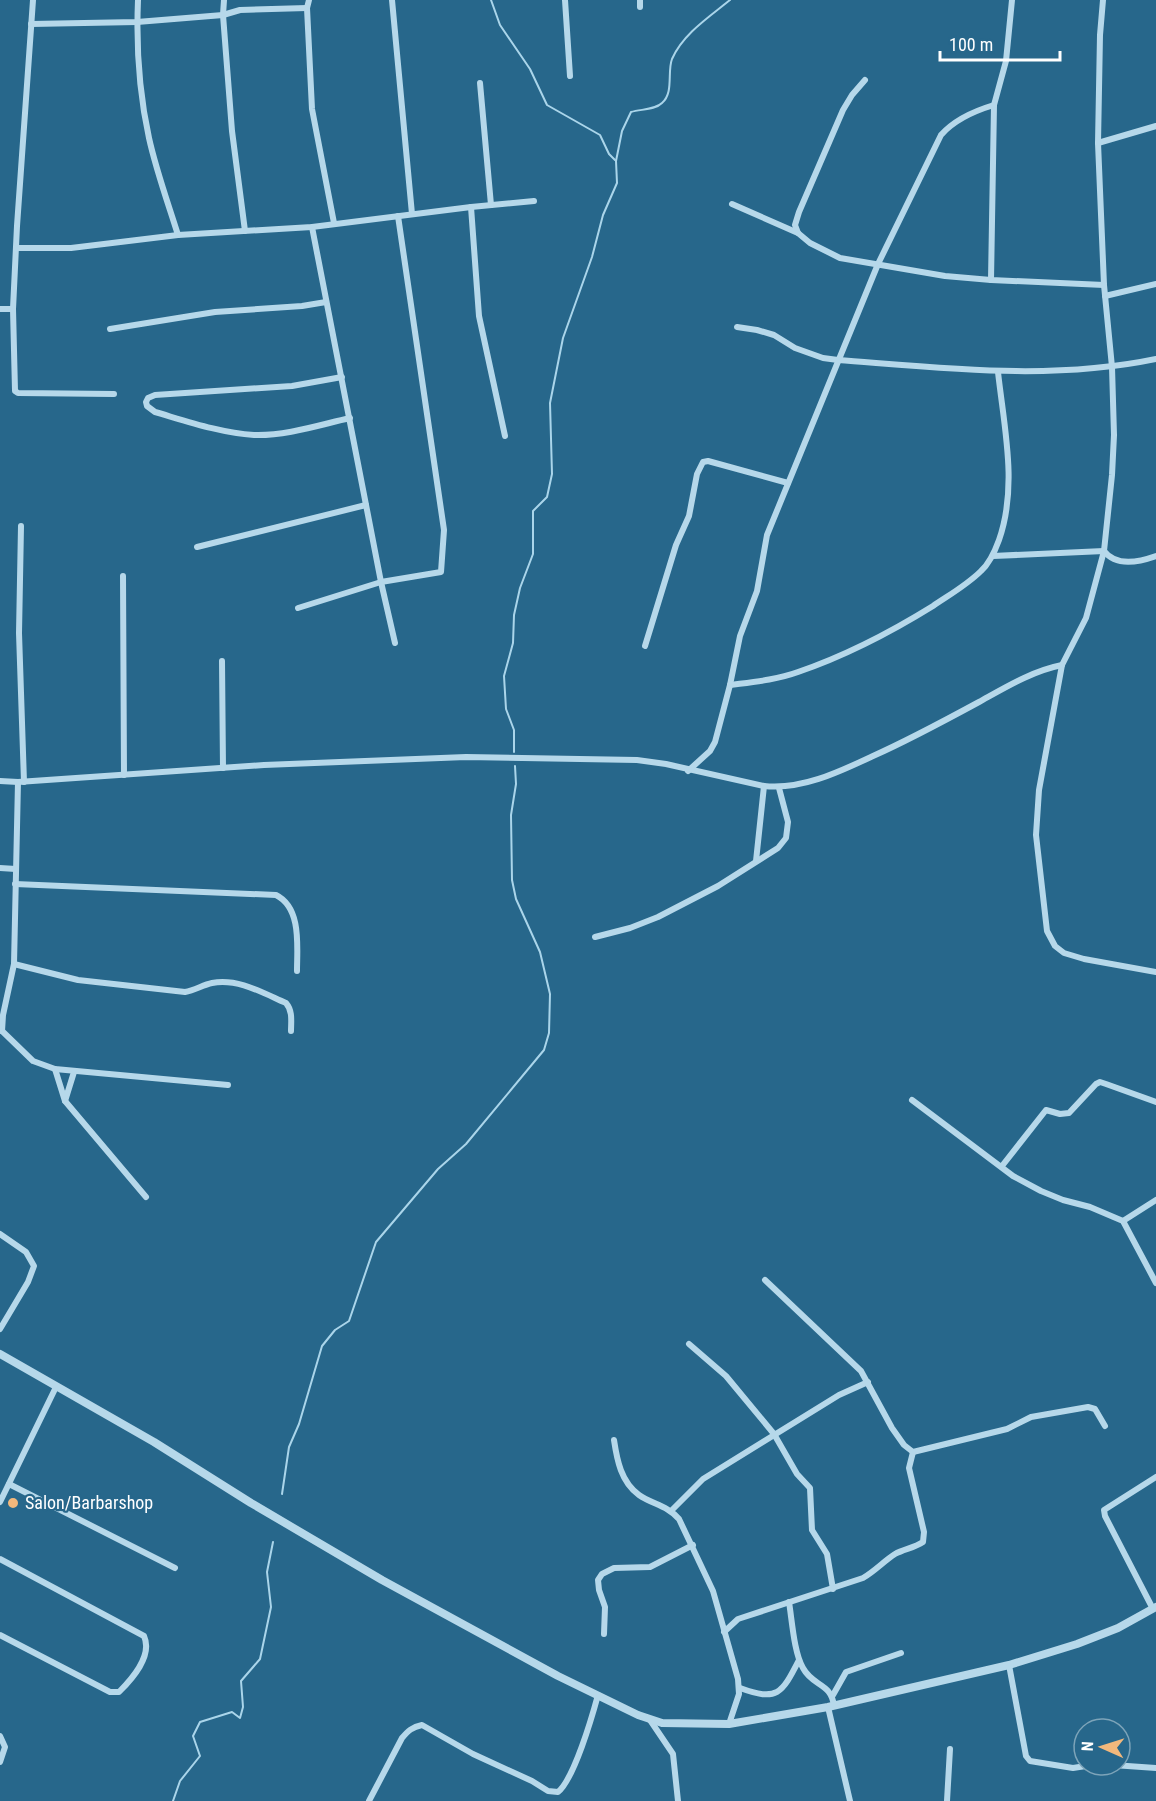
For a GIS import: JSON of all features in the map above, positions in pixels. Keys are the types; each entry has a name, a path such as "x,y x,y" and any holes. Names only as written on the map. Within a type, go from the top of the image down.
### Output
{"street":[{"path":"33,0 13,309 16,392 114,394"},
{"path":"138,0 137,60 149,139 178,235"},
{"path":"224,0 232,131 245,231"},
{"path":"309,0 307,8 312,109 334,223"},
{"path":"392,0 412,214"},
{"path":"565,0 570,76"},
{"path":"991,280 994,105 1006,61 1012,0"},
{"path":"1103,0 1098,142 1104,285 1112,367 1114,435 1104,551 1086,618 1062,665 1039,790 1036,835 1047,931 1055,946 1064,953 1084,959 1156,972"},
{"path":"31,24 137,22 224,15 240,10 307,8"},
{"path":"798,234 795,225 798,212 843,110 852,95 866,80"},
{"path":"480,83 491,205"},
{"path":"688,771 710,751 715,742 740,636 757,591 767,536 878,264 941,135 949,126 971,113 994,105"},
{"path":"1098,142 1156,126"},
{"path":"16,248 71,248 178,235 312,227 534,201"},
{"path":"732,204 798,234 810,243 840,258 945,276 1079,286 1104,285"},
{"path":"471,207 479,316 505,436"},
{"path":"298,608 381,582 441,572 444,530 398,216"},
{"path":"312,227 395,644"},
{"path":"1105,296 1156,284"},
{"path":"110,329 215,312 293,307 326,302"},
{"path":"0,309 13,309"},
{"path":"737,327 774,335 795,348 823,358 999,372 1112,367 1156,358"},
{"path":"730,685 799,672 896,628 959,589 982,571 993,556 1000,538 1008,500 1009,467 999,372"},
{"path":"342,377 292,386 155,395 148,398 146,402 147,406 155,412 164,415 226,431 254,435 283,432 350,418"},
{"path":"645,646 676,545 689,516 697,474 703,462 708,461 788,483"},
{"path":"197,547 366,506"},
{"path":"21,526 19,633 21,782 15,884 14,964 1,1030 33,1061 55,1069 228,1085"},
{"path":"993,556 1104,551 1113,560 1146,559 1156,556"},
{"path":"123,576 124,775"},
{"path":"222,661 223,768"},
{"path":"0,781 21,782 223,768 466,757 637,760 778,788 823,778 848,768 921,734 1024,677 1045,668 1062,665"},
{"path":"756,861 764,786"},
{"path":"595,937 630,928 658,917 718,885 778,848 786,838 788,822 778,788"},
{"path":"0,868 16,869"},
{"path":"15,884 276,895 283,899 294,921 297,936 297,971"},
{"path":"14,964 78,980 185,992 194,991 211,983 244,985 286,1003 290,1007 291,1031"},
{"path":"55,1069 65,1101 146,1197"},
{"path":"65,1101 74,1072"},
{"path":"1002,1166 1046,1110 1069,1113 1095,1084 1100,1082 1107,1084 1156,1102"},
{"path":"912,1100 1013,1176 1041,1191 1090,1207 1123,1221 1156,1283"},
{"path":"1123,1221 1156,1200"},
{"path":"0,1234 26,1252 34,1266 28,1282 0,1329"},
{"path":"765,1280 861,1371 892,1428 904,1445 913,1452"},
{"path":"690,1344 726,1376 774,1434 797,1474 810,1488 812,1530 827,1554 833,1589"},
{"path":"0,1354 154,1442 251,1503 382,1580 558,1676 650,1720 680,1724 729,1724 831,1707 1009,1665 1077,1644 1118,1628 1154,1608 1104,1510 1156,1477"},
{"path":"672,1510 703,1479 839,1395 868,1382"},
{"path":"0,1502 56,1387"},
{"path":"913,1452 1007,1429 1031,1417 1088,1407 1095,1409 1105,1426"},
{"path":"614,1440 618,1464 627,1482 638,1494 672,1510 693,1545 713,1591 740,1688 729,1724"},
{"path":"724,1632 738,1620 863,1578 897,1553 923,1542 924,1532 909,1468 913,1452"},
{"path":"9,1484 175,1568"},
{"path":"604,1634 605,1607 598,1580 602,1574 614,1568 650,1568 693,1545"},
{"path":"0,1559 144,1636 147,1643 144,1656 135,1674 119,1692 110,1692 0,1635"},
{"path":"789,1602 799,1660 813,1682 825,1686 833,1695"},
{"path":"850,1801 831,1707 833,1695 846,1672 901,1653"},
{"path":"740,1688 757,1694 778,1692 786,1686 799,1660"},
{"path":"1009,1665 1026,1756 1035,1763 1072,1768"},
{"path":"369,1801 402,1738 409,1730 422,1725 473,1754 532,1781 548,1791 558,1792 564,1785 585,1738 598,1695"},
{"path":"650,1720 673,1754 678,1801"},
{"path":"0,1736 5,1747 0,1762"},
{"path":"947,1801 950,1749"},
{"path":"1132,1766 1156,1768"}],"waterway":[{"path":"491,0 500,25 530,69 547,105 600,135 609,154 615,160"},
{"path":"514,752 514,730 506,709 504,676 513,643 514,615 520,588 533,554 533,511 547,497 552,474 550,403 563,338 592,257 603,215 617,183 616,161 622,131 631,112 656,107 666,99 672,59 677,50 697,26 730,0"},
{"path":"282,1494 289,1447 299,1424 322,1346 335,1330 349,1321 376,1242 438,1169 466,1144 544,1050 549,1033 550,994 540,952 516,899 512,880 511,815 516,784 515,766"},
{"path":"173,1801 180,1781 200,1756 193,1736 200,1722 232,1712 240,1718 243,1707 241,1681 260,1659 271,1607 267,1572 273,1542"}],"place":[{"name":"Salon/Barbarshop","path":"13,1503"}]}
